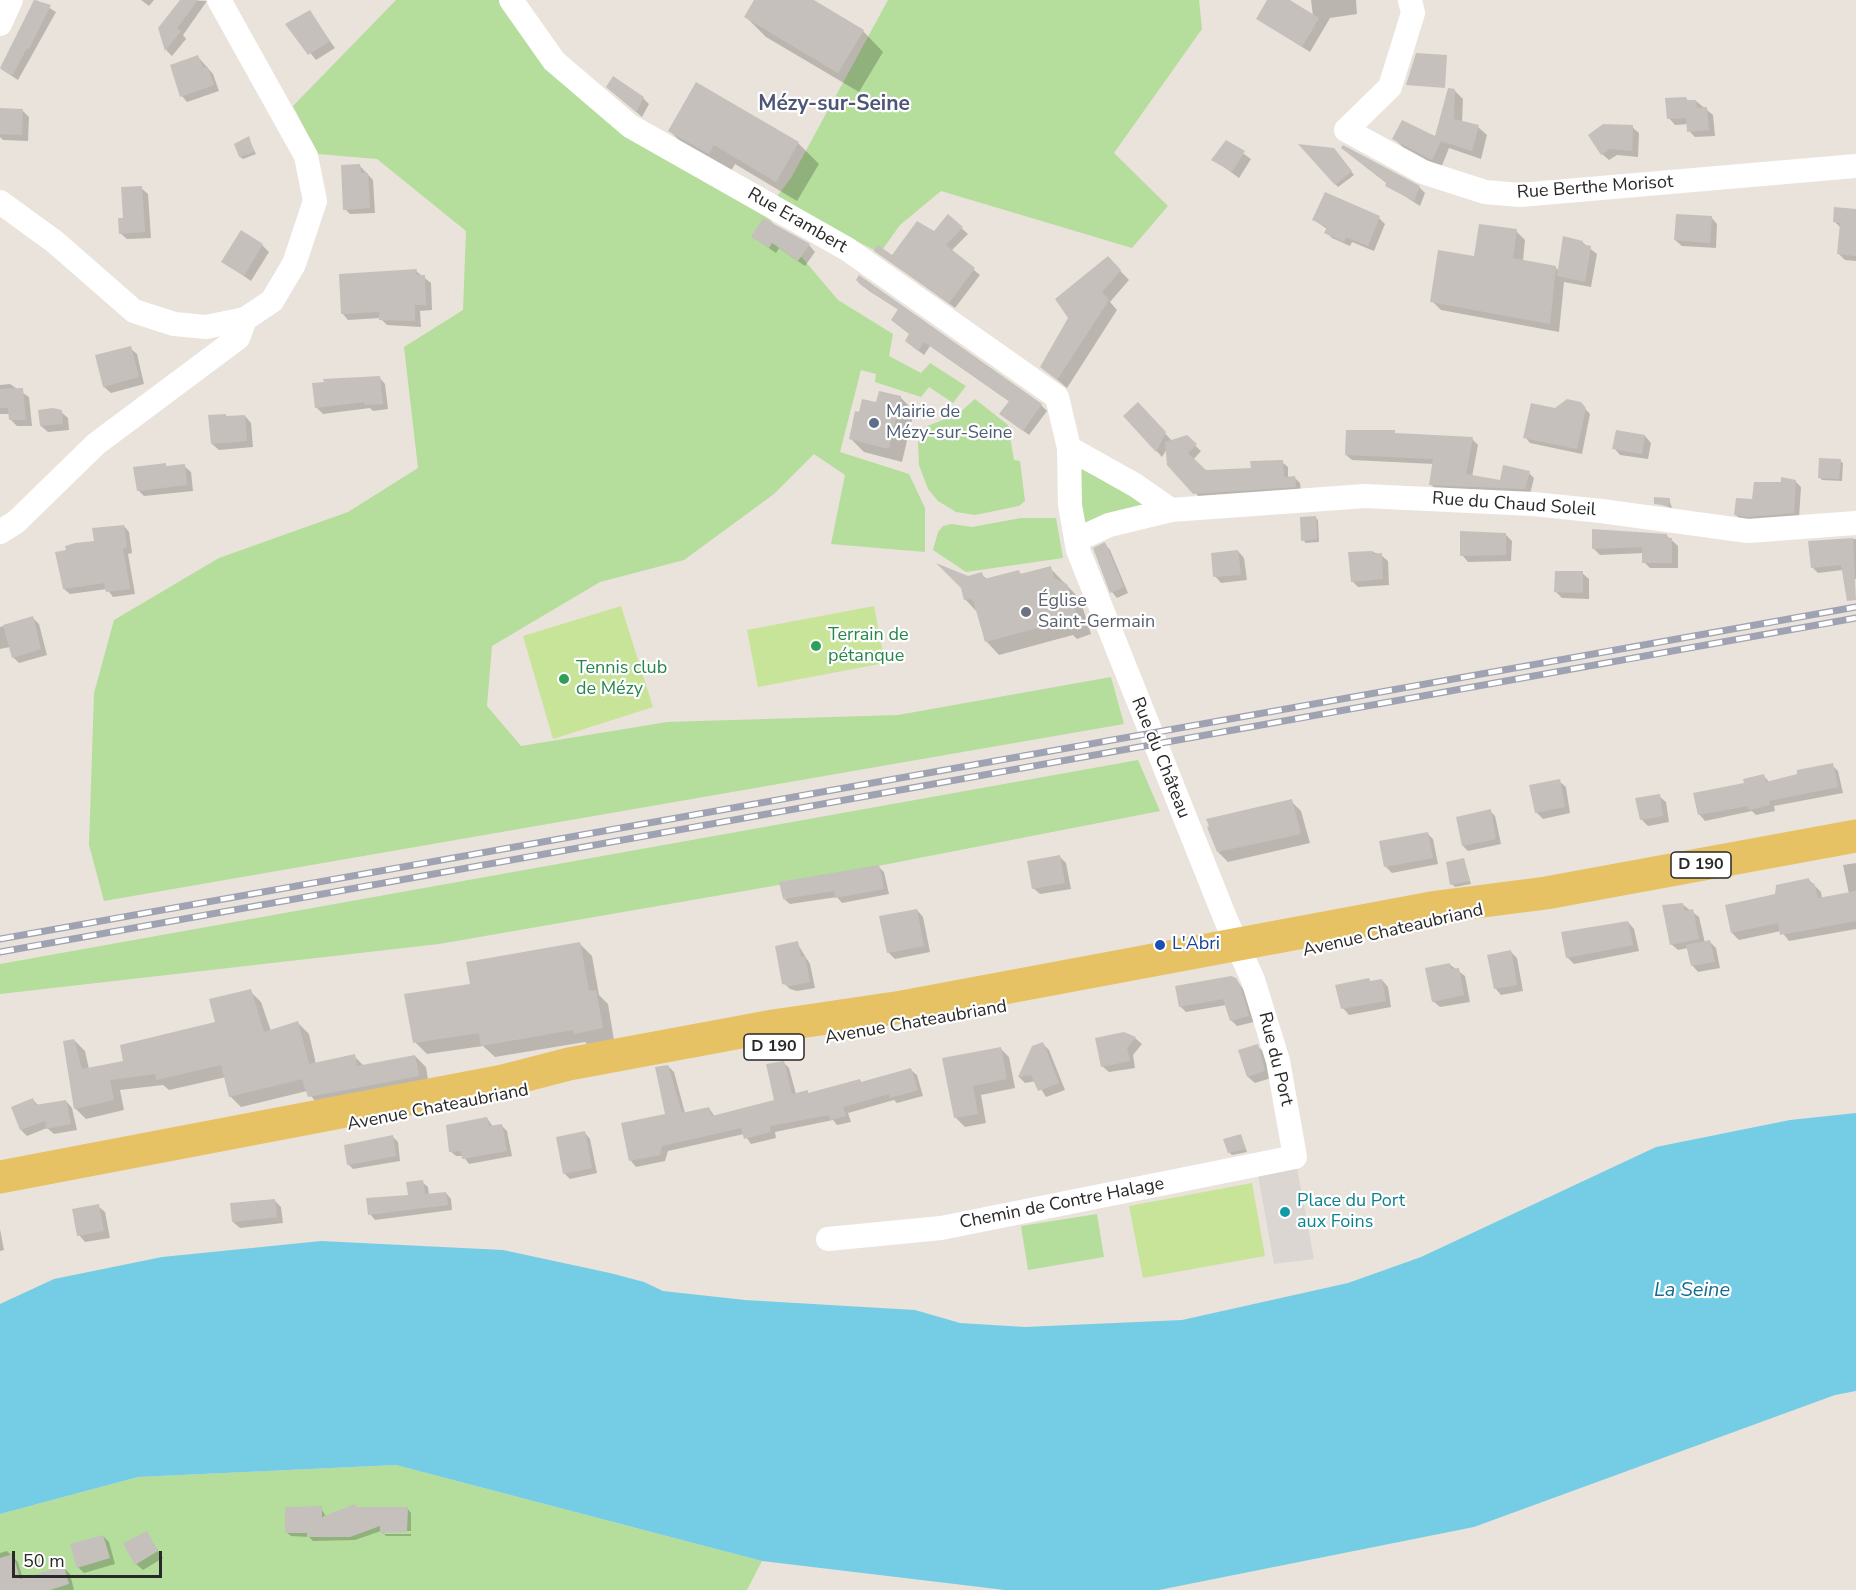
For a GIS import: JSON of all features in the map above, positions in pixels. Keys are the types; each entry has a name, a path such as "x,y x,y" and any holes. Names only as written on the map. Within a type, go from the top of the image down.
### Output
{"main road":[{"name":"Avenue Chateaubriand","path":"0,1177 503,1081 569,1064 774,1026 1440,924 1546,893 1856,836"},
{"name":"Avenue Chateaubriand","path":"0,1190 686,1062 1242,954"}],"street":[{"path":"0,24 11,0"},
{"path":"0,202 55,242 134,311 174,324 206,327 245,319 272,301 288,273 315,201 306,156 219,0"},
{"name":"Rue Erambert","path":"511,0 555,61 630,126 847,249 1057,397 1069,448 1070,505 1077,545"},
{"name":"Rue Berthe Morisot","path":"1410,0 1413,13 1390,87 1346,130 1423,172 1485,192 1520,195 1856,166"},
{"path":"0,532 16,522 96,444 238,338 245,319"},
{"path":"1069,448 1135,485 1171,510"},
{"name":"Rue du Chaud Soleil","path":"1077,545 1109,525 1171,510 1365,496 1533,504 1748,531 1856,523"},
{"name":"Rue du Château","path":"1077,545 1226,921 1242,954"},
{"name":"Rue du Port","path":"1242,954 1278,1061 1295,1157"},
{"name":"Chemin de Contre Halage","path":"828,1239 941,1228 1295,1157"}],"green space":[{"path":"396,0 500,0 550,68 766,215 838,300 893,334 889,356 921,373 930,363 966,386 953,403 929,387 921,397 875,382 876,374 861,370 840,452 909,474 925,508 925,552 831,544 845,475 814,454 774,494 684,560 600,582 492,646 487,706 521,746 667,722 898,715 1111,677 1124,724 104,901 89,845 94,693 114,620 219,558 348,512 418,468 404,347 463,310 466,231 377,159 318,154 293,106"},
{"path":"888,0 1199,0 1202,29 1114,153 1168,206 1132,248 941,191 900,225 880,253 775,199 791,178"},
{"path":"975,399 1008,425 1014,460 1020,461 1025,501 1019,506 975,515 956,512 938,501 928,489 919,465 918,442 925,427 958,414"},
{"path":"1081,469 1146,500 1148,509 1080,524"},
{"path":"1021,518 1056,518 1063,558 966,572 933,550 938,532 943,526 951,524 972,527"},
{"path":"621,606 653,707 553,739 523,636"},
{"name":"Terrain de pétanque","path":"874,606 885,663 758,687 747,630"},
{"path":"1138,760 1160,811 796,882 439,944 0,994 0,964"},
{"path":"1252,1183 1265,1256 1143,1278 1129,1206"},
{"path":"1097,1214 1104,1257 1028,1270 1021,1226"},
{"path":"396,1465 762,1561 747,1590 0,1590 0,1514 138,1477"}],"shaded area":[{"name":"Place du Port aux Foins","path":"1295,1157 1314,1259 1274,1264 1256,1164"}],"water":[{"name":"La Seine","path":"1856,1113 1856,1391 1835,1395 1474,1527 1159,1590 1005,1590 762,1561 396,1465 138,1477 0,1514 0,1304 54,1279 162,1257 321,1241 503,1250 610,1273 644,1282 663,1291 745,1300 915,1310 960,1323 1025,1327 1182,1320 1348,1283 1421,1257 1656,1147 1790,1120"}],"building":[{"path":"34,0 51,5 29,49 27,48 12,76 0,68"},
{"path":"180,0 198,0 177,28 181,31 165,51 158,28"},
{"path":"754,0 814,0 864,30 838,73 744,17"},
{"path":"1267,0 1290,0 1319,18 1302,47 1256,19"},
{"path":"310,10 330,41 308,55 285,24"},
{"path":"1416,53 1447,55 1445,88 1406,85"},
{"path":"198,55 203,68 207,66 214,85 180,97 170,65"},
{"path":"613,76 644,97 636,112 606,87"},
{"path":"696,82 799,142 776,182 714,145 709,154 668,131"},
{"path":"1448,88 1455,89 1454,119 1479,125 1472,151 1441,141 1432,160 1392,139 1402,120 1435,136"},
{"path":"1686,97 1687,100 1696,100 1697,108 1707,107 1709,130 1687,132 1686,118 1667,119 1665,98"},
{"path":"0,108 23,109 22,135 0,134"},
{"path":"1603,124 1633,125 1632,151 1610,149 1601,155 1588,135"},
{"path":"249,136 254,152 239,157 234,144"},
{"path":"1226,140 1245,151 1232,172 1211,160"},
{"path":"1298,144 1334,148 1352,171 1335,185"},
{"path":"1343,145 1420,186 1414,201 1385,186 1386,183 1341,148"},
{"path":"360,164 361,173 368,173 370,208 343,210 341,165"},
{"path":"142,186 145,232 119,234 118,218 123,218 121,187"},
{"path":"1325,192 1380,216 1368,246 1346,237 1344,242 1324,233 1327,227 1312,220"},
{"path":"1834,207 1856,209 1856,256 1837,254 1840,223 1833,222"},
{"path":"948,214 963,227 946,245 975,268 949,303 874,251 878,245 892,255 917,221 934,231"},
{"path":"1676,214 1712,216 1710,243 1674,240"},
{"path":"763,218 810,244 798,261 772,243 769,248 751,237"},
{"path":"1479,224 1517,229 1513,258 1556,266 1550,324 1430,302 1438,250 1474,256"},
{"path":"241,230 263,244 244,276 221,262"},
{"path":"1563,236 1583,241 1582,244 1591,246 1585,282 1557,276"},
{"path":"1108,256 1121,270 1102,292 1109,300 1057,380 1040,367 1068,318 1055,299"},
{"path":"417,269 416,275 425,275 426,305 415,305 415,321 379,320 379,312 341,314 339,274"},
{"path":"859,275 1042,404 1023,431 999,414 1009,401 924,342 918,351 905,341 909,334 891,320 898,309 862,286 856,280"},
{"path":"131,346 139,377 103,387 95,355"},
{"path":"380,376 383,404 365,405 364,402 315,408 312,383 324,382 323,379"},
{"path":"23,388 26,420 9,420 8,408 0,408 0,389"},
{"name":"Mairie de Mézy-sur-Seine","path":"879,391 901,396 889,449 849,439 855,411 859,412 862,399 876,402"},
{"path":"1567,399 1581,402 1586,408 1577,449 1523,438 1531,403 1555,408"},
{"path":"1138,402 1166,432 1156,452 1123,416"},
{"path":"53,408 62,410 63,424 40,426 38,410"},
{"path":"226,414 226,416 245,415 247,441 211,444 208,415"},
{"path":"1346,430 1395,430 1395,433 1473,437 1466,474 1500,480 1503,465 1530,471 1525,489 1429,485 1433,459 1345,455"},
{"path":"1616,430 1645,435 1642,454 1612,449"},
{"path":"1187,435 1197,444 1188,453 1206,470 1251,468 1250,461 1283,460 1284,477 1295,476 1296,487 1193,494 1167,465 1165,442"},
{"path":"1819,458 1841,459 1839,479 1818,478"},
{"path":"166,463 166,466 185,464 187,485 137,491 133,467"},
{"path":"1781,477 1796,480 1794,513 1748,517 1734,515 1736,498 1752,499 1754,482 1781,482"},
{"path":"1654,497 1670,498 1669,506 1654,504"},
{"path":"1316,516 1317,539 1301,541 1300,517"},
{"path":"124,525 127,548 123,548 130,589 106,592 104,583 63,589 55,552 66,550 65,546 75,543 94,541 92,528"},
{"path":"1592,529 1667,534 1667,538 1672,538 1672,563 1642,563 1642,547 1592,549"},
{"path":"1460,531 1506,533 1506,555 1460,556"},
{"path":"1853,538 1856,600 1847,601 1841,565 1811,568 1808,541"},
{"path":"1105,542 1124,587 1110,593 1093,548"},
{"path":"1238,550 1241,575 1213,577 1211,553"},
{"path":"1373,551 1373,554 1382,553 1383,579 1351,582 1348,552"},
{"name":"Église Saint-Germain","path":"936,563 968,576 982,572 984,579 1019,570 1020,574 1051,566 1054,578 1067,584 1079,621 1062,626 1060,622 985,642 974,603 971,599 964,600 961,588"},
{"path":"1555,571 1583,571 1583,593 1554,592"},
{"path":"33,616 41,649 12,658 3,625"},
{"path":"1833,763 1838,787 1769,801 1770,805 1749,810 1748,806 1698,815 1693,793 1744,783 1743,779 1764,774 1766,782 1797,774 1797,770"},
{"path":"1560,779 1565,807 1535,813 1529,785"},
{"path":"1660,794 1663,816 1640,820 1635,798"},
{"path":"1292,799 1301,834 1217,852 1206,819"},
{"path":"1491,809 1496,839 1462,846 1456,817"},
{"path":"1428,832 1433,858 1384,867 1379,841"},
{"path":"1060,855 1065,883 1032,889 1027,861"},
{"path":"1464,858 1470,881 1450,885 1446,862"},
{"path":"879,865 884,889 835,898 834,891 783,899 779,882"},
{"path":"1809,878 1810,884 1814,883 1818,898 1856,891 1856,921 1780,935 1778,923 1731,933 1725,905 1775,894 1776,885"},
{"path":"1683,903 1685,911 1693,909 1699,939 1670,945 1662,905"},
{"path":"917,909 924,946 887,953 879,916"},
{"path":"1628,921 1633,945 1566,958 1561,932"},
{"path":"1710,940 1715,962 1691,966 1686,945"},
{"path":"798,941 801,957 805,956 810,982 790,986 782,984 775,946"},
{"path":"580,942 589,991 596,990 603,1028 574,1034 573,1030 481,1046 479,1033 413,1043 404,994 470,984 466,962"},
{"path":"1511,950 1517,985 1494,989 1487,955"},
{"path":"1450,963 1451,969 1459,968 1464,995 1432,1002 1425,968"},
{"path":"1231,976 1236,978 1240,985 1249,1016 1230,1021 1223,999 1179,1007 1175,986"},
{"path":"1369,978 1370,981 1382,979 1386,1001 1341,1009 1335,985"},
{"path":"251,989 264,1032 298,1021 309,1064 355,1054 357,1066 415,1055 419,1076 308,1097 302,1079 229,1097 221,1065 156,1080 155,1074 110,1080 114,1100 74,1109 63,1041 74,1039 82,1069 123,1061 120,1045 215,1022 209,999"},
{"path":"1124,1032 1136,1037 1127,1048 1130,1061 1101,1067 1095,1038"},
{"path":"1043,1042 1059,1083 1038,1091 1031,1075 1018,1077 1032,1046"},
{"path":"1258,1044 1265,1071 1247,1077 1238,1050"},
{"path":"1001,1047 1007,1079 973,1086 978,1114 954,1118 942,1058"},
{"path":"784,1061 792,1094 808,1090 808,1093 860,1079 861,1082 911,1068 918,1090 890,1098 889,1094 843,1107 846,1116 830,1120 829,1115 770,1126 771,1132 744,1139 741,1128 662,1146 660,1155 629,1161 621,1123 665,1114 655,1067 668,1065 682,1113 709,1107 712,1116 774,1100 766,1064"},
{"path":"33,1098 35,1105 66,1100 71,1124 46,1129 45,1121 20,1130 11,1107"},
{"path":"487,1117 489,1126 502,1124 507,1151 462,1159 461,1151 449,1152 446,1125"},
{"path":"585,1131 592,1168 563,1174 556,1137"},
{"path":"1241,1134 1246,1149 1228,1153 1223,1139"},
{"path":"393,1135 396,1156 347,1165 344,1145"},
{"path":"423,1180 425,1194 446,1192 448,1205 368,1215 366,1198 408,1195 406,1182"},
{"path":"275,1199 277,1217 232,1222 230,1203"},
{"path":"99,1204 104,1231 77,1236 72,1209"},
{"path":"355,1504 356,1507 408,1507 407,1532 380,1533 380,1526 350,1537 307,1537 307,1533 285,1533 285,1507 322,1506 322,1517"},
{"path":"147,1531 158,1551 135,1565 123,1543"},
{"path":"103,1535 110,1558 77,1568 70,1544"},
{"path":"13,1554 20,1579 64,1566 69,1584 50,1590 0,1590 0,1558"}],"railway":[{"path":"0,939 1856,607"},
{"path":"0,952 1856,618"}],"place":[{"name":"Mairie de Mézy-sur-Seine","path":"874,423"},
{"name":"Église Saint-Germain","path":"1026,612"},
{"name":"Terrain de pétanque","path":"816,646"},
{"name":"Tennis club de Mézy","path":"564,679"},
{"name":"L'Abri","path":"1160,945"},
{"name":"Place du Port aux Foins","path":"1285,1212"}],"district":[{"name":"Mézy-sur-Seine","path":"834,105"}]}
